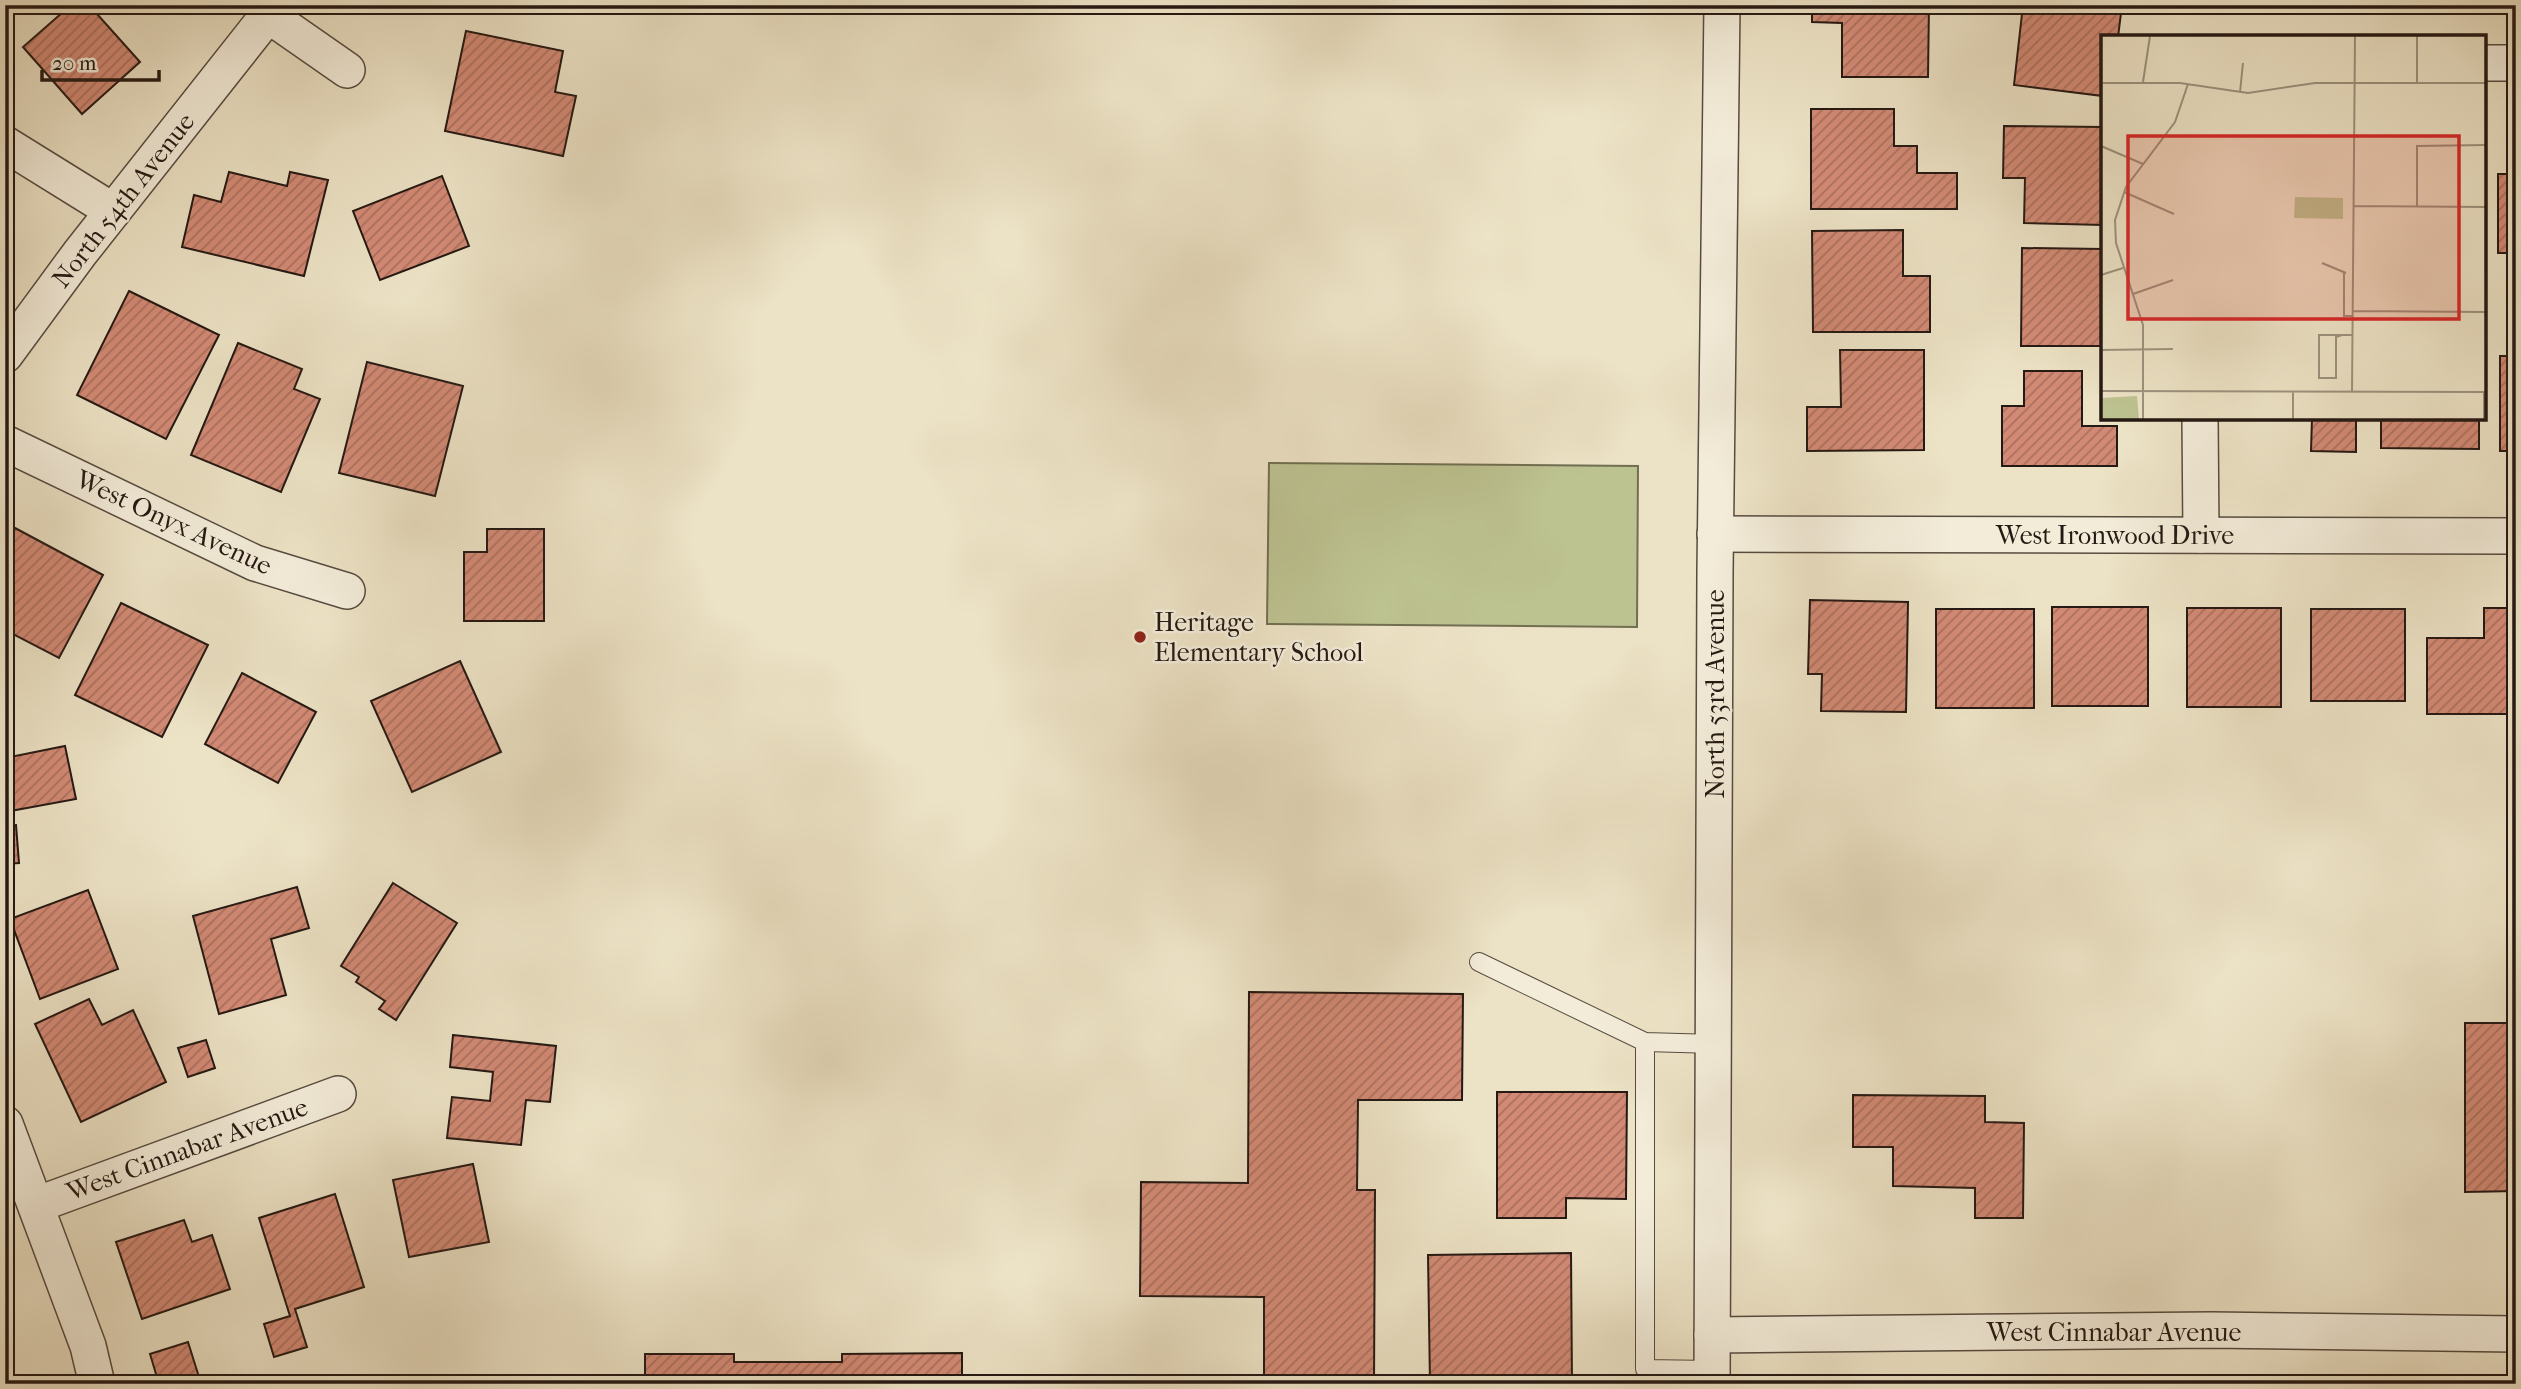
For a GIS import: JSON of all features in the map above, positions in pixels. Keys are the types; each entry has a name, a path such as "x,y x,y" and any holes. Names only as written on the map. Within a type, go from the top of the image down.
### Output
{"street":[{"name":"North 53rd Avenue","path":"1712,1377 1715,534 1722,5"},
{"name":"North 54th Avenue","path":"5,355 113,211 272,10 347,70"},
{"path":"2486,63 2516,63"},
{"path":"5,144 113,211"},
{"path":"2200,420 2201,536"},
{"name":"West Onyx Avenue","path":"5,443 255,563 347,591"},
{"name":"West Ironwood Drive","path":"1715,534 2516,536"},
{"name":"West Cinnabar Avenue","path":"36,1205 338,1094"},
{"path":"5,1124 58,1272 88,1346 97,1384"},
{"name":"West Cinnabar Avenue","path":"1712,1335 2211,1330 2516,1334"}],"lane":[{"path":"1479,962 1645,1042 1715,1044"},
{"path":"1645,1042 1645,1369 1712,1377"}],"green space":[{"path":"1269,463 1638,466 1637,627 1267,624"}],"building":[{"path":"71,5 89,5 140,62 82,114 23,47"},
{"path":"1812,5 1929,5 1928,77 1842,77 1842,23 1812,22"},
{"path":"2023,5 2122,5 2118,35 2101,35 2101,96 2014,85"},
{"path":"466,31 563,51 555,92 576,96 563,156 445,131"},
{"path":"1811,109 1894,109 1894,146 1917,146 1917,173 1957,173 1957,209 1811,209"},
{"path":"2004,126 2101,127 2101,225 2024,223 2025,178 2003,178"},
{"path":"229,172 287,186 290,172 328,180 304,276 182,247 194,195 221,202"},
{"path":"2498,174 2516,174 2516,253 2498,253"},
{"path":"442,176 469,246 380,280 353,211"},
{"path":"1903,230 1903,276 1930,276 1930,332 1813,332 1812,231"},
{"path":"2022,248 2101,249 2101,346 2021,346"},
{"path":"129,291 219,335 166,439 77,395"},
{"path":"238,343 302,369 294,389 320,399 281,492 191,455"},
{"path":"1840,350 1924,350 1924,450 1807,451 1807,407 1841,407"},
{"path":"2500,356 2516,356 2516,451 2500,451"},
{"path":"367,362 463,386 435,496 339,473"},
{"path":"2024,371 2082,371 2082,426 2117,426 2117,466 2002,466 2002,406 2024,406"},
{"path":"2312,420 2356,420 2356,452 2311,451"},
{"path":"2381,420 2479,420 2479,449 2381,448"},
{"path":"15,528 103,575 59,658 5,630 5,547"},
{"path":"487,529 544,529 544,621 464,621 464,552 487,552"},
{"path":"1810,600 1908,602 1906,712 1821,711 1822,674 1808,674"},
{"path":"121,603 208,645 162,737 75,695"},
{"path":"2052,607 2148,607 2148,706 2052,706"},
{"path":"2187,608 2281,608 2281,707 2187,707"},
{"path":"2484,608 2516,608 2516,714 2427,714 2427,638 2484,638"},
{"path":"1936,609 2034,609 2034,708 1936,708"},
{"path":"2311,609 2405,609 2405,701 2311,701"},
{"path":"460,661 501,752 412,792 371,701"},
{"path":"242,673 316,712 278,783 205,744"},
{"path":"65,746 76,799 5,812 5,758"},
{"path":"16,825 19,863 5,864 5,826"},
{"path":"393,883 457,923 396,1020 379,1009 385,1001 356,982 359,977 341,966"},
{"path":"297,887 309,928 271,939 286,995 219,1014 193,916"},
{"path":"88,890 118,969 40,999 10,919"},
{"path":"1249,992 1463,994 1462,1100 1358,1100 1357,1190 1375,1190 1374,1384 1264,1384 1264,1297 1140,1296 1141,1182 1248,1183"},
{"path":"89,999 102,1025 133,1010 166,1082 81,1122 35,1024"},
{"path":"2515,1010 2516,1191 2465,1192 2465,1023 2515,1023"},
{"path":"453,1035 556,1046 550,1102 526,1100 521,1145 447,1138 452,1097 490,1101 493,1072 450,1067"},
{"path":"206,1040 215,1068 188,1077 178,1048"},
{"path":"1497,1092 1627,1092 1626,1199 1566,1198 1566,1218 1497,1218"},
{"path":"1853,1095 1985,1096 1985,1122 2024,1123 2023,1218 1975,1218 1975,1188 1893,1186 1893,1147 1853,1147"},
{"path":"473,1164 489,1242 409,1257 393,1180"},
{"path":"335,1194 364,1287 295,1309 307,1347 274,1357 264,1324 290,1316 259,1218"},
{"path":"184,1220 192,1242 212,1235 230,1289 142,1319 116,1242"},
{"path":"1571,1253 1572,1384 1430,1384 1428,1255"},
{"path":"188,1342 199,1377 178,1384 159,1384 150,1354"},
{"path":"962,1353 962,1384 645,1384 645,1354 734,1354 734,1362 842,1362 842,1354"}],"place":[{"name":"Heritage Elementary School","path":"1140,637"}]}
